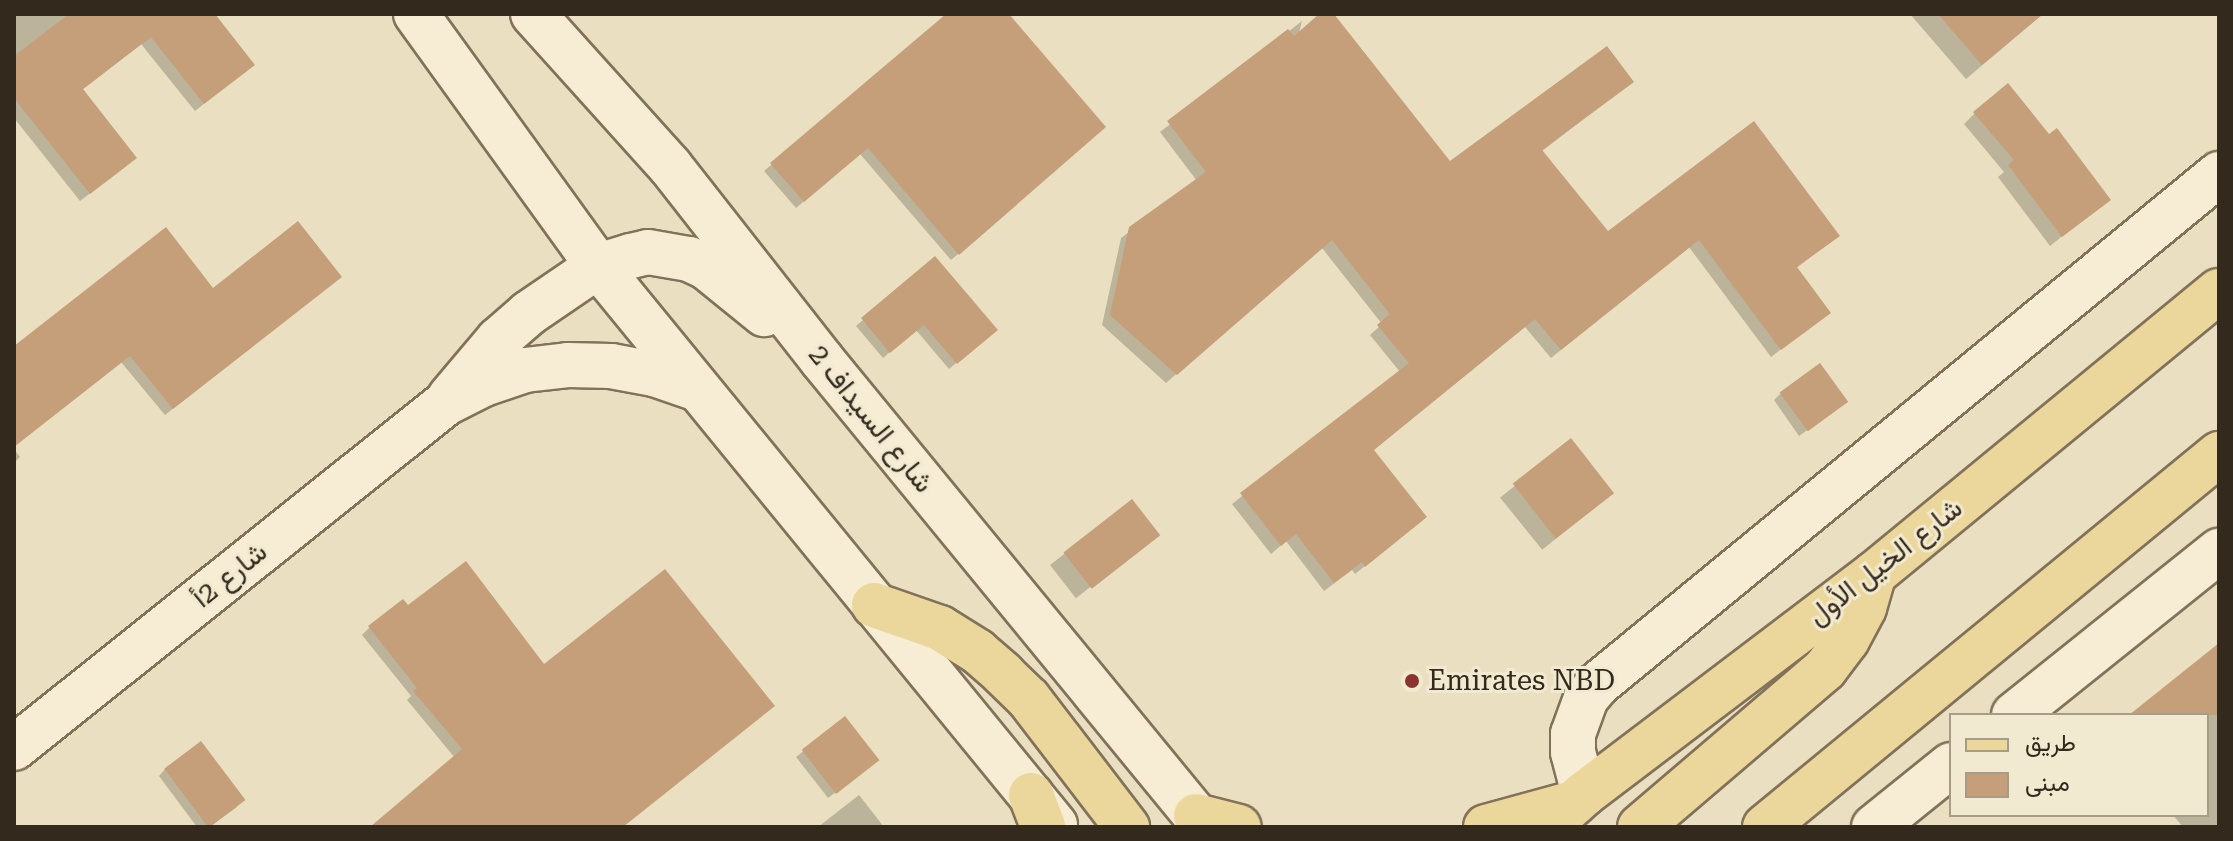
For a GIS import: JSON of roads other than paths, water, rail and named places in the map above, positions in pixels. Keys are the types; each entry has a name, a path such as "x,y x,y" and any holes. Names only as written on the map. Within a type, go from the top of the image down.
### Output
{"main road":[{"name":"شارع الخيل الأول","path":"1568,808 1874,574 2219,291"},
{"path":"1765,827 2219,454"},
{"path":"1640,827 1825,669 1847,640 1864,608 1874,574"},
{"path":"874,605 940,628 977,651 1028,698 1127,827"},
{"path":"1486,827 1568,808"},
{"path":"1200,822 1239,827"}],"street":[{"path":"416,14 598,266 1044,816"},
{"name":"شارع السيداف 2","path":"533,14 670,166 822,360 1200,822"},
{"path":"1568,808 1573,734 1586,698 1598,684 2219,174"},
{"name":"شارع 2أ","path":"14,748 446,403 498,340 562,288 598,266 648,252 689,259 706,267 822,360"},
{"name":"شارع 2أ","path":"446,403 484,384 525,370 568,365 611,366 654,374 695,388"},
{"path":"2016,713 2219,551"},
{"path":"1874,827 1949,767"}],"place":[{"name":"Emirates NBD","path":"1412,681"}]}
